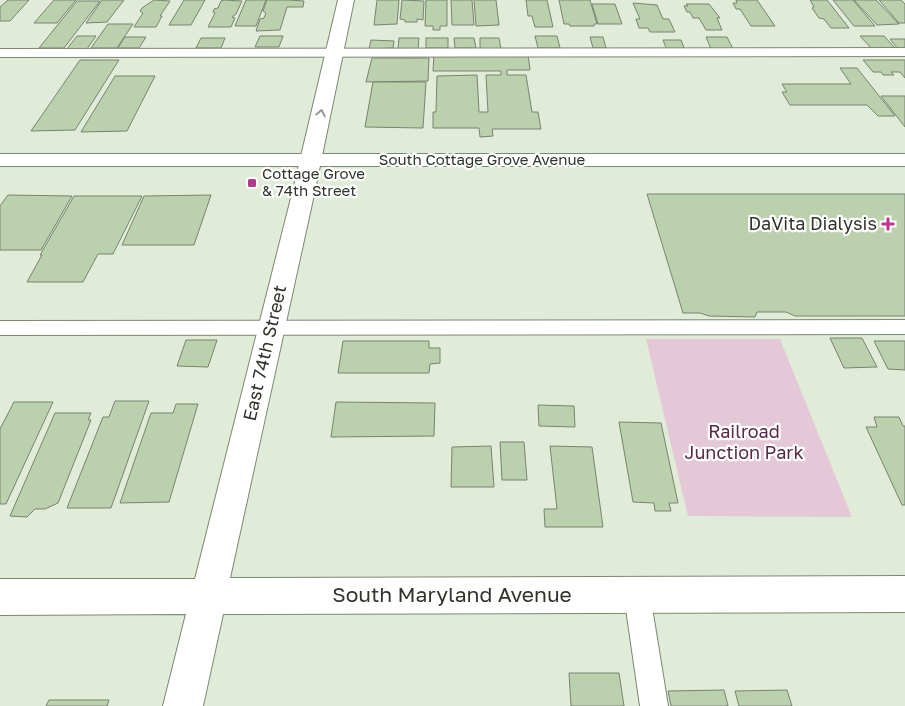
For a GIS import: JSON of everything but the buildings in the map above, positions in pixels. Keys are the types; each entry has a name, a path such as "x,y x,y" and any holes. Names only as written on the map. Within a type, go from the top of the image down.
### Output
{"street":[{"name":"East 74th Street","path":"183,706 346,0"},
{"name":"South Cottage Grove Avenue","path":"0,160 905,160"},
{"name":"South Maryland Avenue","path":"0,597 905,594"}],"lane":[{"path":"0,53 905,52"},
{"path":"0,328 905,327"},
{"path":"637,594 654,706"}],"green space":[{"name":"Railroad Junction Park","path":"646,339 780,339 852,517 688,516"}],"place":[{"name":"Cottage Grove & 74th Street","path":"252,183"},
{"name":"DaVita Dialysis","path":"888,224"}]}
